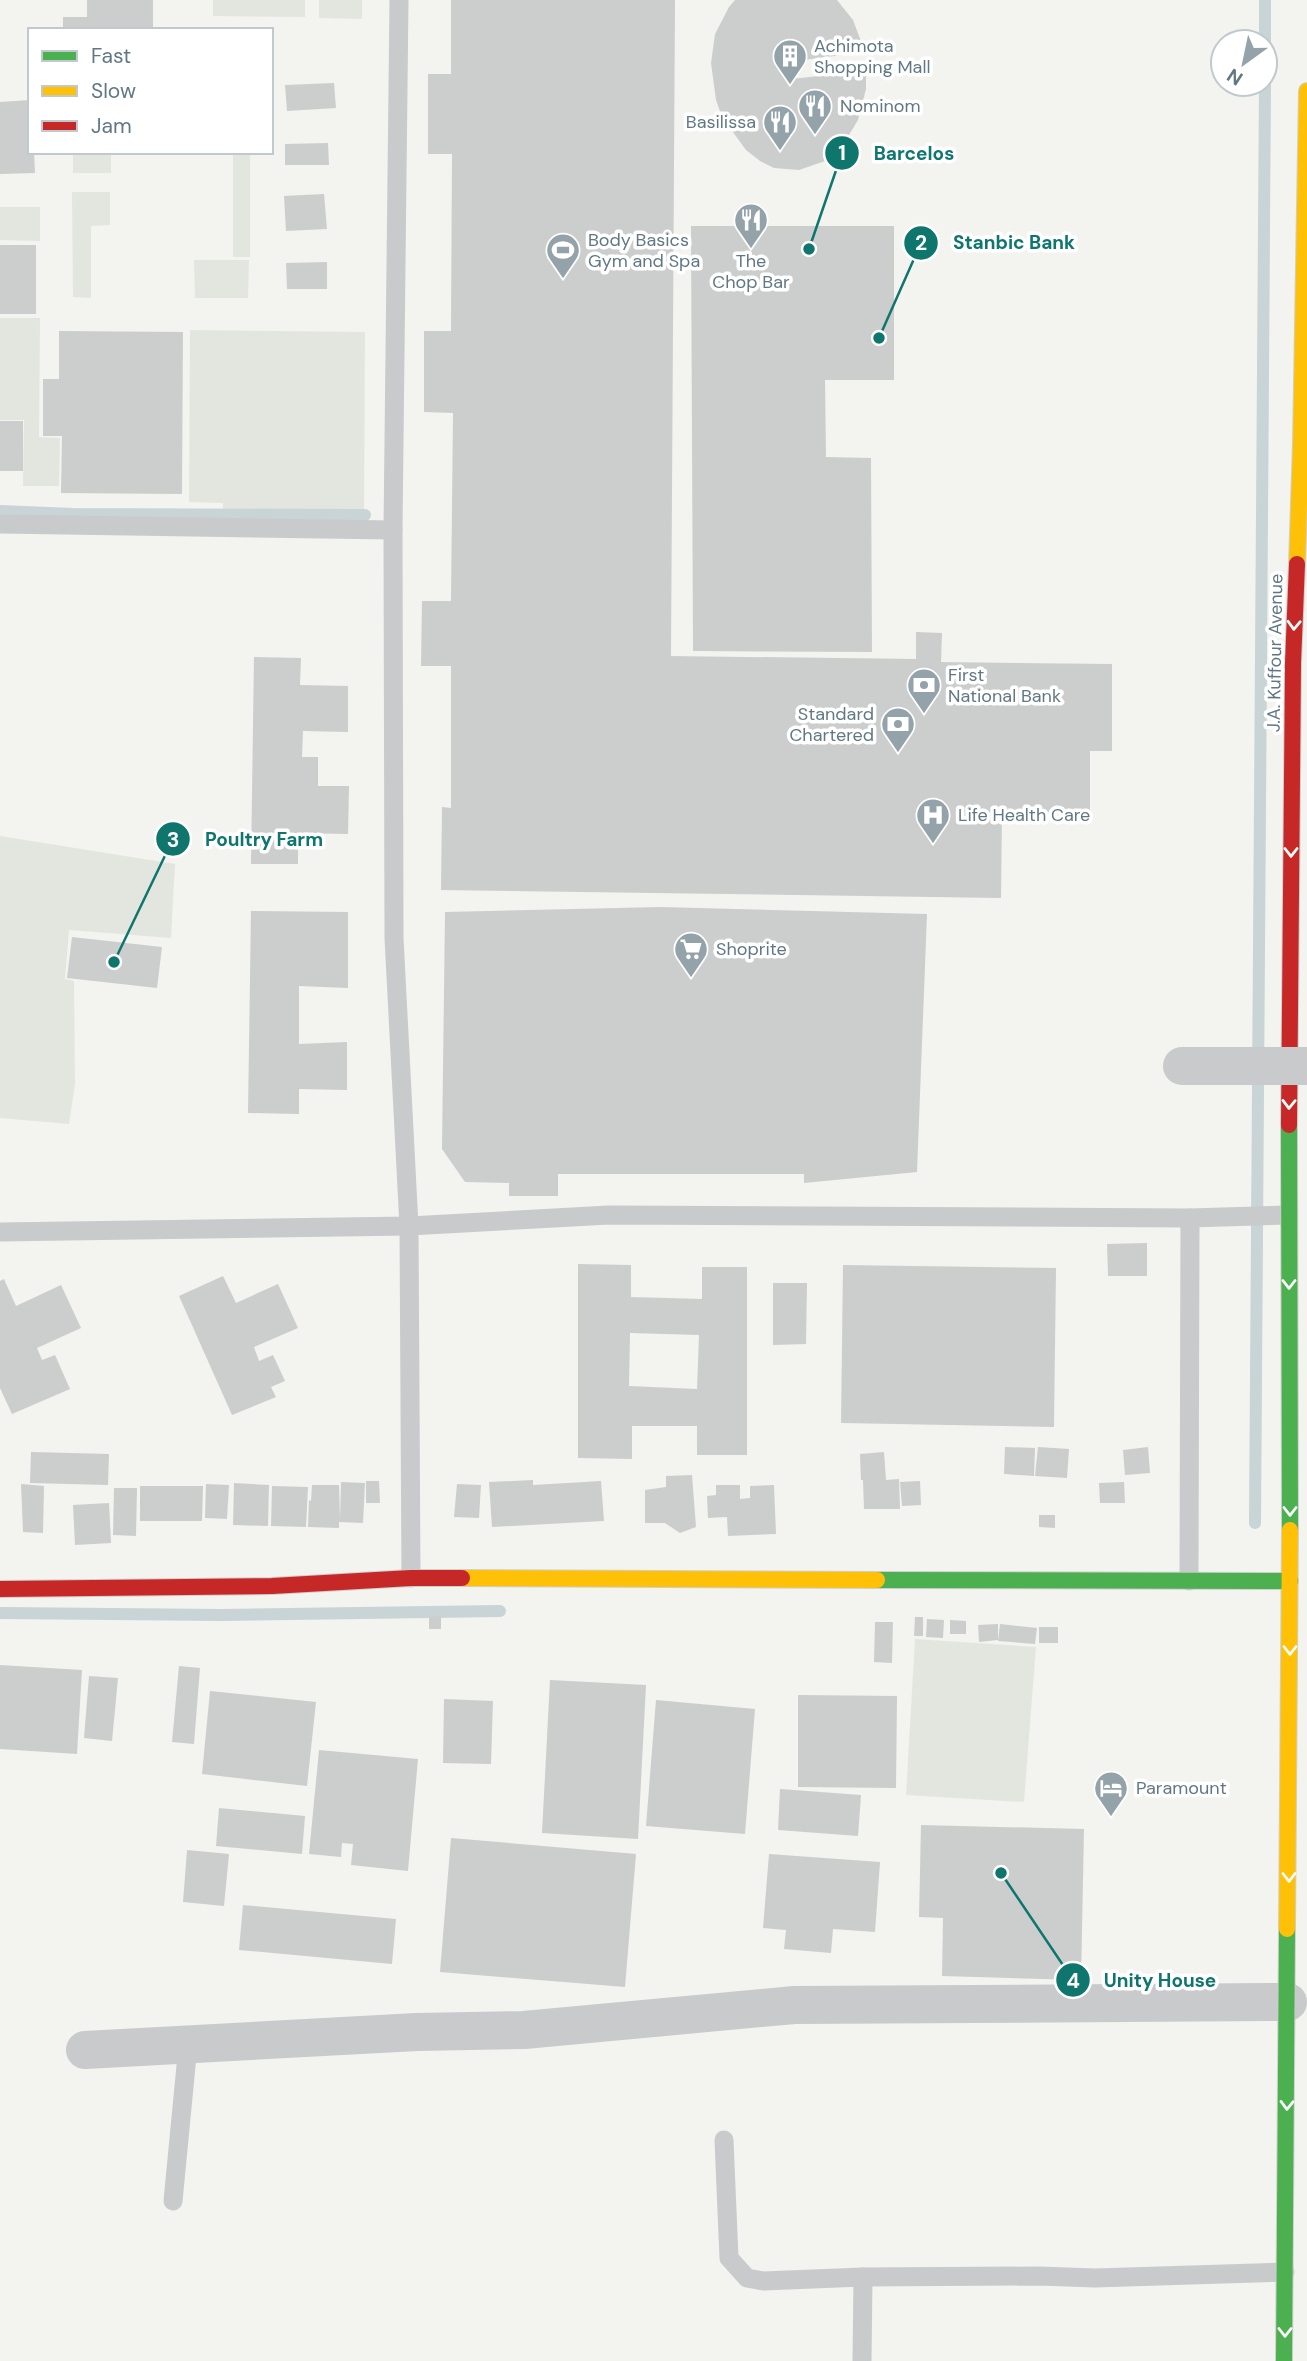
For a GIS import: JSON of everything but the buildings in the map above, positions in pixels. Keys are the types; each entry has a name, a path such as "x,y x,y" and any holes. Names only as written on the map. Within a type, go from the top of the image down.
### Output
{"main road":[{"name":"J.A. Kuffour Avenue","path":"1284,2361 1293,663 1301,429 1307,91"},
{"path":"0,1589 272,1586 411,1578 1290,1581"}],"street":[{"path":"1182,1066 1307,1066"},
{"path":"85,2050 417,2032 524,2030 794,2005 1288,2002"}],"lane":[{"path":"399,0 393,530 394,938 409,1226 411,1578"},
{"path":"0,524 393,530"},
{"path":"0,1232 409,1226 609,1215 1190,1218 1288,1215"},
{"path":"1189,1581 1190,1218"},
{"path":"173,2201 188,2045"},
{"path":"724,2140 729,2259 747,2278 763,2281 863,2277 1095,2278 1285,2272"},
{"path":"862,2361 863,2277"}],"shaded area":[{"path":"213,0 305,0 305,17 213,16"},
{"path":"319,0 362,0 362,19 319,18"},
{"path":"73,154 111,154 111,173 73,173"},
{"path":"233,154 250,154 250,257 233,257"},
{"path":"72,192 110,192 110,225 91,226 91,298 73,297"},
{"path":"0,207 40,207 40,241 0,240"},
{"path":"194,260 249,260 248,298 195,298"},
{"path":"0,318 40,318 39,437 60,438 59,486 23,486 24,420 0,420"},
{"path":"190,330 365,332 364,513 223,512 223,503 189,502"},
{"path":"0,836 175,864 171,938 69,930 65,979 74,981 75,1084 69,1124 0,1118"},
{"path":"915,1639 1036,1647 1024,1802 906,1795"}],"waterway":[{"path":"1265,0 1265,28"},
{"path":"1255,1523 1265,98"},
{"path":"0,511 73,514 365,515"},
{"path":"0,1613 222,1615 500,1611"}],"traffic: fast":[{"path":"1289,1125 1290,1530"},
{"path":"877,1580 1290,1581"},
{"path":"1284,2361 1287,1929"}],"traffic: slow":[{"path":"1297,564 1307,91"},
{"path":"1287,1929 1290,1530"},
{"path":"462,1578 877,1580"}],"traffic: jam":[{"path":"1289,1125 1293,663 1297,564"},
{"path":"0,1589 272,1586 411,1578 462,1578"}],"place":[{"name":"Achimota Shopping Mall","path":"790,86"},
{"name":"Nominom","path":"815,136"},
{"name":"Basilissa","path":"780,152"},
{"name":"Barcelos","path":"809,249"},
{"name":"The Chop Bar","path":"751,250"},
{"name":"Body Basics Gym and Spa","path":"563,280"},
{"name":"Stanbic Bank","path":"879,338"},
{"name":"First National Bank","path":"924,715"},
{"name":"Standard Chartered","path":"898,754"},
{"name":"Life Health Care","path":"933,845"},
{"name":"Poultry Farm","path":"114,962"},
{"name":"Shoprite","path":"691,979"},
{"name":"Paramount","path":"1111,1818"},
{"name":"Unity House","path":"1001,1873"}]}
